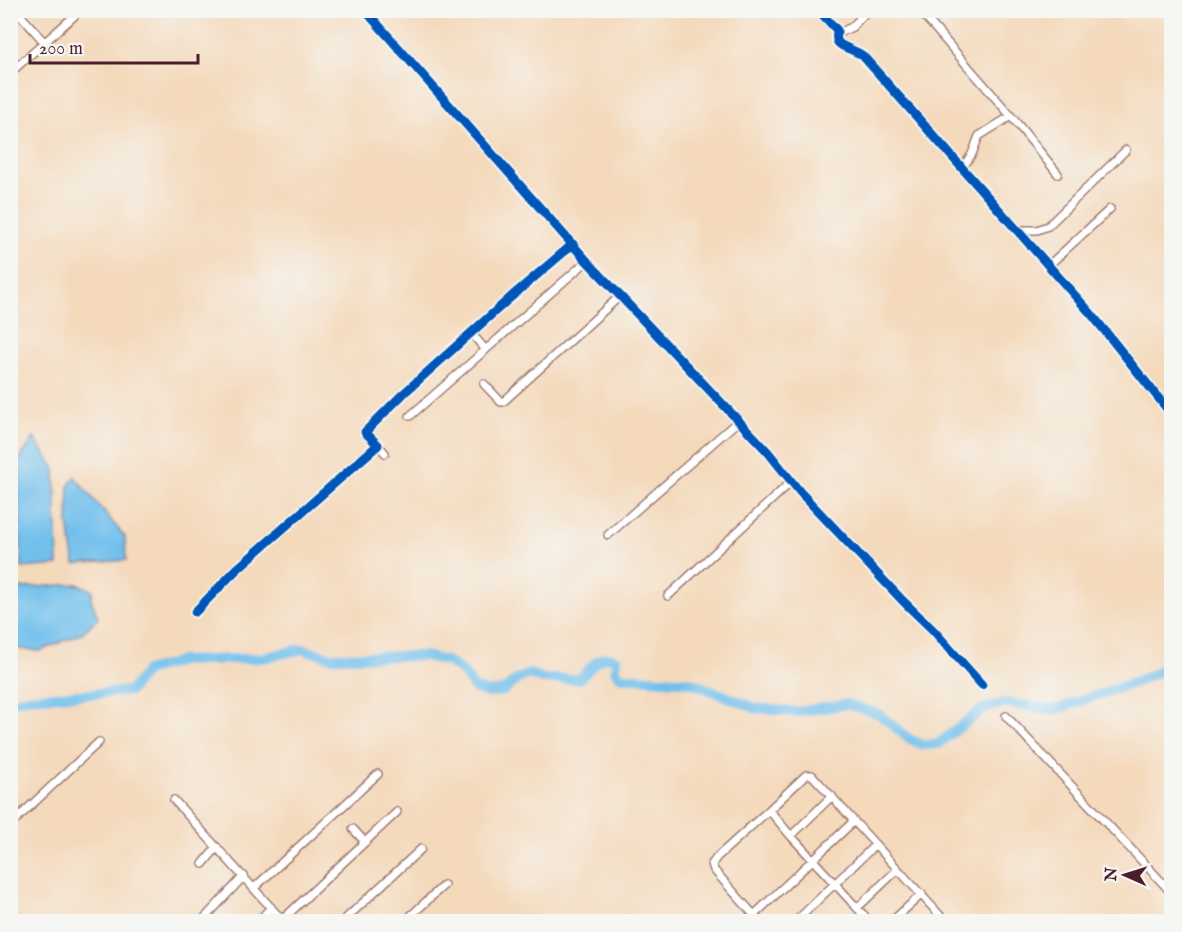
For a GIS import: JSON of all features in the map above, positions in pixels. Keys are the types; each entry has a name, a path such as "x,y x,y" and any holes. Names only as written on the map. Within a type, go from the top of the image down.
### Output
{"street":[{"path":"10,73 81,10"},
{"path":"365,10 586,261 774,459 791,482 933,630 982,685"},
{"path":"837,34 852,27 868,10"},
{"path":"919,10 1058,174"},
{"path":"819,11 835,28 837,43 863,56 963,167 1093,316 1172,415"},
{"path":"10,22 20,12 45,43"},
{"path":"963,167 972,154 979,136 1011,116"},
{"path":"1018,230 1037,230 1048,226 1126,150"},
{"path":"1049,265 1110,208"},
{"path":"385,453 366,432 403,394 573,244"},
{"path":"410,416 586,261"},
{"path":"484,384 503,402 620,296"},
{"path":"472,334 485,349"},
{"path":"608,535 738,421"},
{"path":"195,612 237,568 378,445"},
{"path":"668,596 791,482"},
{"path":"1006,716 1172,893"},
{"path":"10,825 99,742"},
{"path":"254,888 378,774"},
{"path":"760,921 714,870 712,864 806,775 812,776 832,796 944,921"},
{"path":"790,836 832,796"},
{"path":"174,800 283,920 397,812"},
{"path":"769,810 790,836 870,921"},
{"path":"754,915 854,821"},
{"path":"353,829 365,842"},
{"path":"795,921 875,845"},
{"path":"203,864 217,847"},
{"path":"342,921 421,849"},
{"path":"857,908 897,870"},
{"path":"201,921 243,876"},
{"path":"404,921 444,885"},
{"path":"891,921 922,894"},
{"path":"258,921 271,907"},
{"path":"10,910 22,921"},
{"path":"857,921 864,915"}],"water":[{"path":"34,438 55,469 58,565 22,568 19,460"},
{"path":"75,477 125,537 126,560 75,564 68,524 69,485"},
{"path":"77,584 93,591 91,599 98,618 82,633 40,651 11,648 11,591 22,588"}],"waterway":[{"path":"10,702 26,698 130,691 146,671 181,661 262,658 302,649 331,657 425,656 449,662 463,672 474,688 488,693 503,691 518,679 529,674 542,679 579,679 595,662 605,657 617,660 615,671 621,677 690,682 755,708 797,712 847,704 879,714 908,738 923,745 938,744 983,709 1004,703 1054,710 1136,682 1158,672 1172,661"}],"cycle path":[{"path":"365,10 587,261 768,452 800,492 933,630 982,685"},
{"path":"818,10 837,30 838,42 863,56 1093,316 1172,415"},
{"path":"195,612 237,569 378,445 365,432 403,394 573,244"}]}
